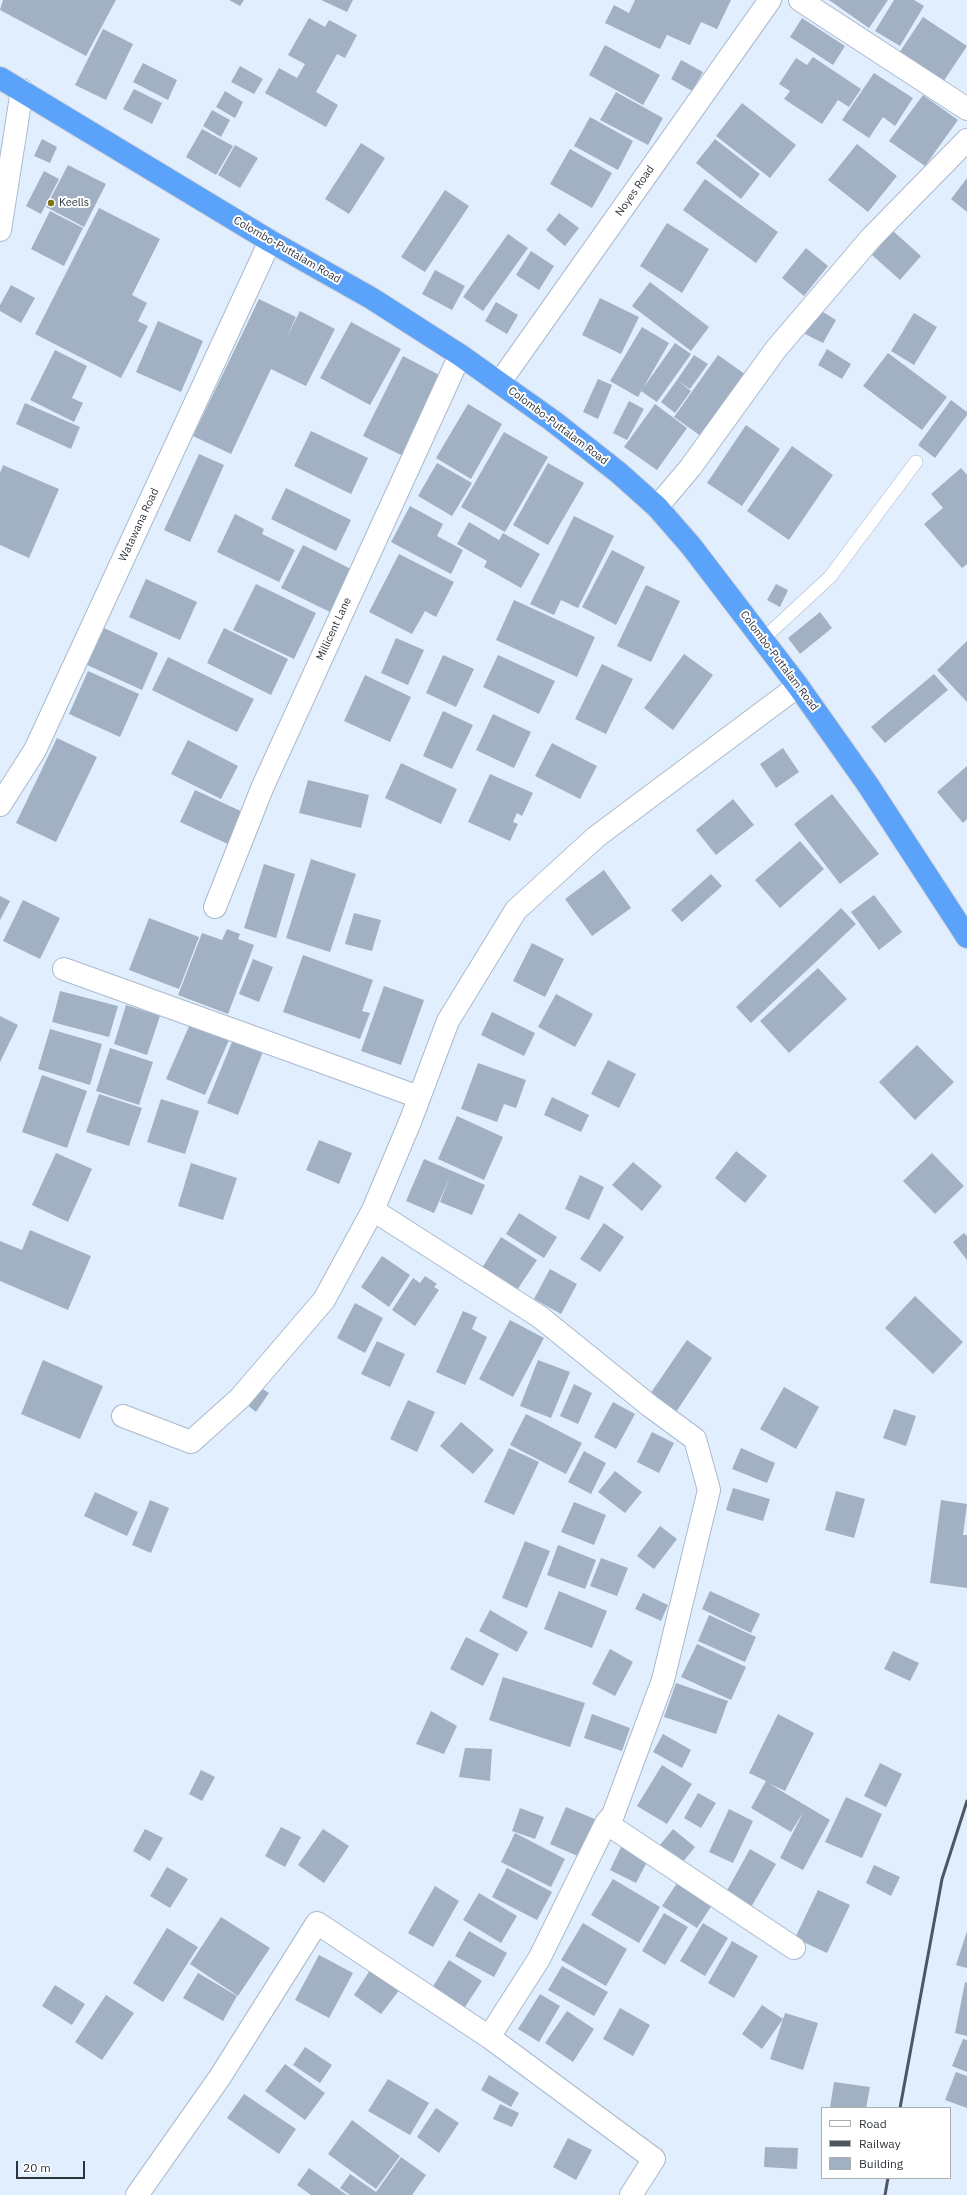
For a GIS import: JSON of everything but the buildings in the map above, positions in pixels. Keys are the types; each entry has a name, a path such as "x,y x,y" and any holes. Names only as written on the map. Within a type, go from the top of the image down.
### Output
{"highway":[{"name":"Colombo-Puttalam Road","path":"0,78 270,241 371,298 460,355 553,421 613,468 657,507 691,546 798,686 868,785 967,938"}],"street":[{"name":"Noyes Road","path":"500,382 770,0"},
{"path":"800,0 967,109"},
{"path":"0,230 22,90"},
{"path":"657,507 690,468 776,349 871,238 967,140"},
{"name":"Watawana Road","path":"0,805 35,750 270,241"},
{"name":"Millicent Lane","path":"215,906 263,786 460,355"},
{"path":"123,1416 191,1442 240,1398 324,1300 373,1210 448,1021 516,910 596,837 798,686"},
{"path":"64,969 419,1097"},
{"path":"373,1210 540,1317 650,1406 695,1439 709,1490 663,1680 613,1815 606,1823 539,1959 489,2037"},
{"path":"606,1823 794,1948"},
{"path":"137,2195 220,2077 317,1922 489,2037 654,2159 631,2195"}],"lane":[{"path":"763,639 830,577 916,462"}],"railway":[{"path":"900,2107 942,1879 967,1801"},
{"path":"885,2195 888,2179"}],"place":[{"name":"Keells","path":"51,203"}]}
